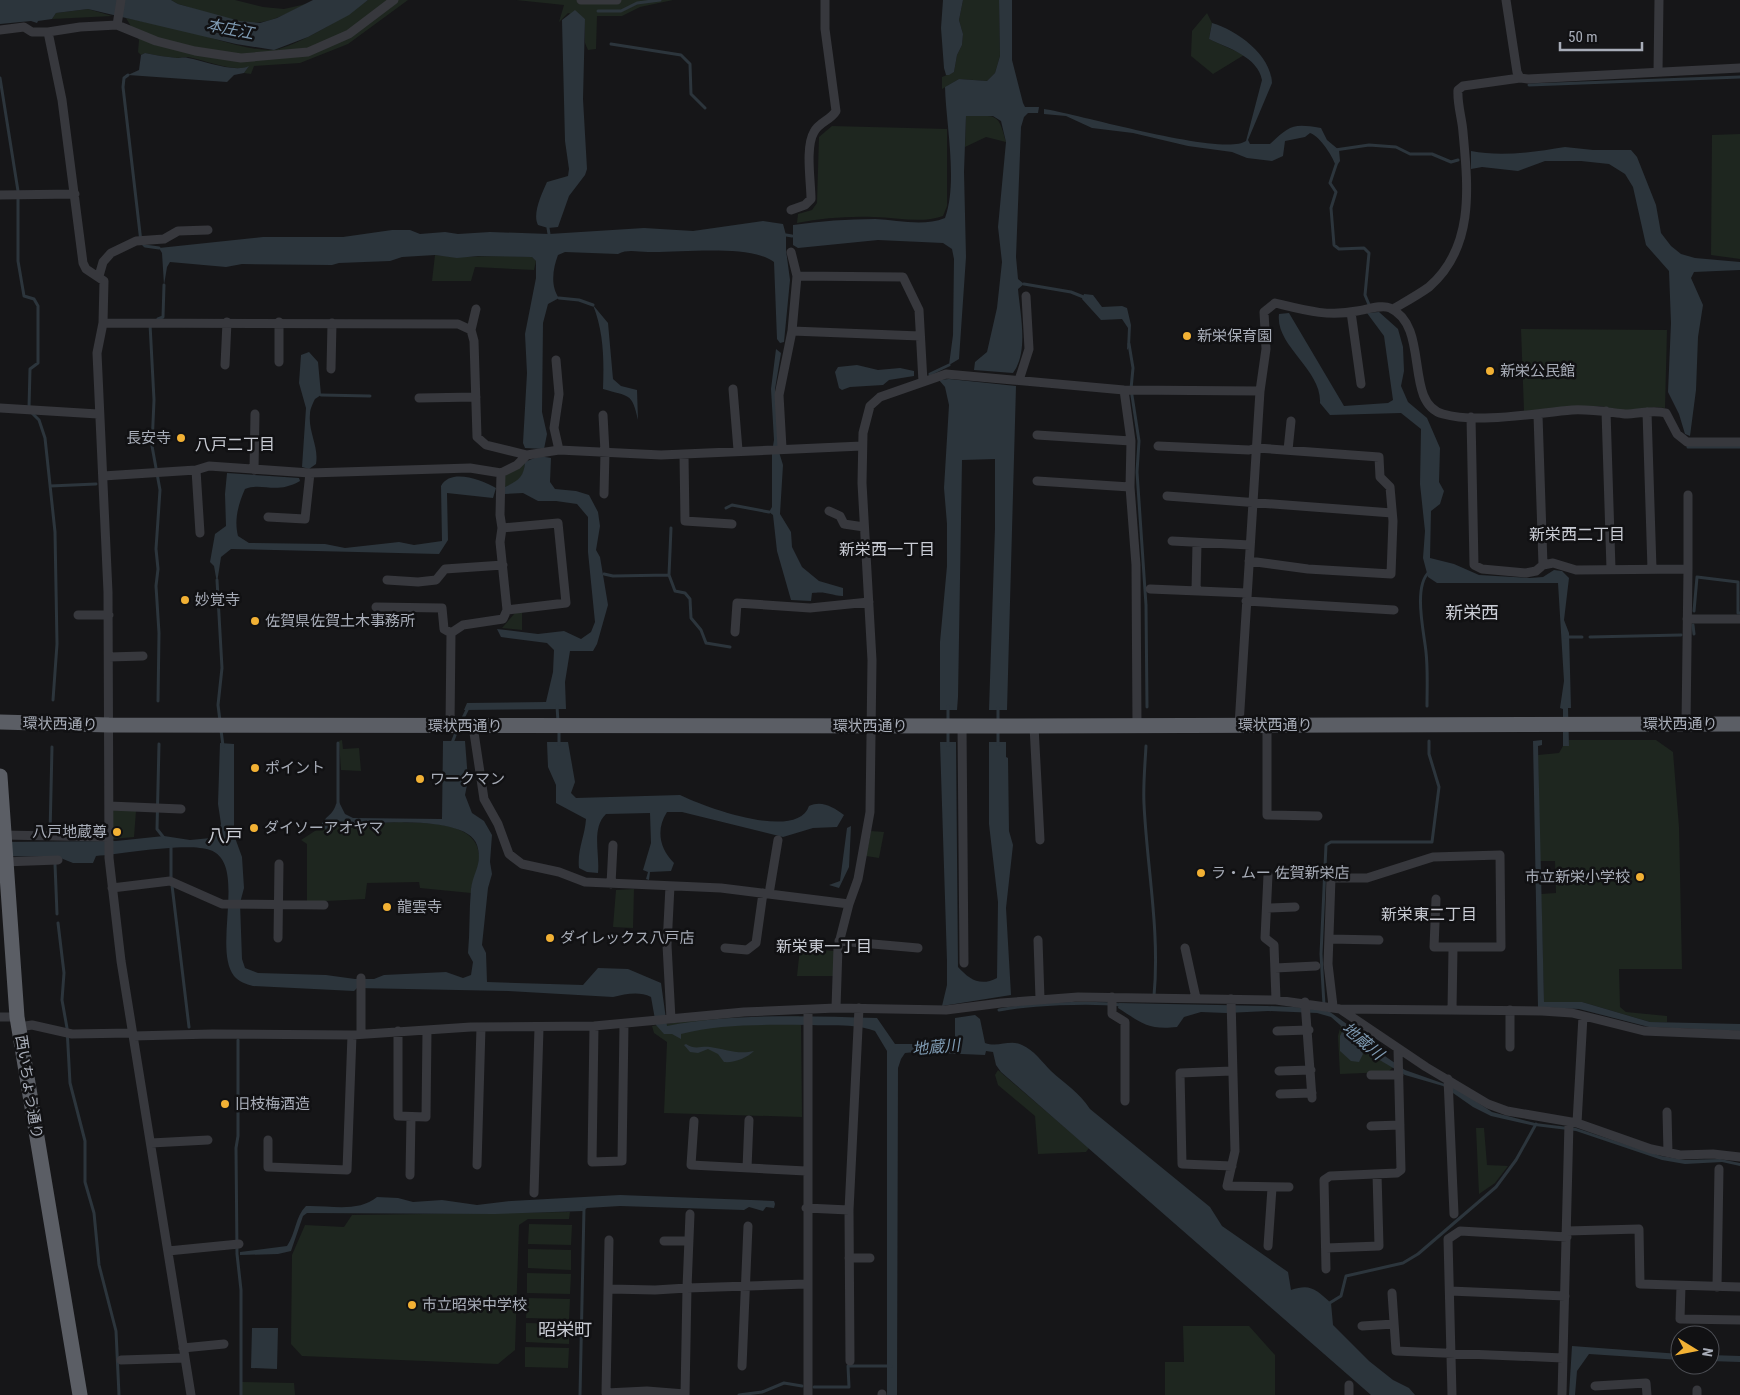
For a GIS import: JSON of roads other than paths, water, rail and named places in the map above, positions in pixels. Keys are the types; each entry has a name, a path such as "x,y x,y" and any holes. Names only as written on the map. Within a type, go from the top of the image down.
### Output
{"highway":[{"name":"環状西通り","path":"0,722 109,725 461,726 1740,724"},
{"name":"西いちょう通り","path":"0,776 3,862 18,1022 80,1395"}],"street":[{"path":"117,25 120,0"},
{"path":"0,30 24,28 32,32 48,32 80,27 117,25 156,41 195,51 241,58 308,52 349,34 394,0"},
{"path":"581,0 617,0"},
{"path":"791,210 805,205 811,199 810,160 813,133 819,126 833,117 836,110 825,29 825,0"},
{"path":"1506,0 1517,72 1520,78"},
{"path":"1658,72 1659,0"},
{"path":"48,32 62,100 83,263 86,269 104,281 103,323 97,353 109,657 109,858 132,1034 191,1395"},
{"path":"1393,310 1428,287 1444,270 1456,250 1463,233 1467,202 1458,90 1463,86 1520,78 1740,68"},
{"path":"0,194 18,196 75,194"},
{"path":"99,276 103,262 111,253 140,240 164,240 178,231 208,230"},
{"path":"782,448 779,395 792,330 797,276 791,252"},
{"path":"797,276 903,277 919,310 923,382"},
{"path":"1017,380 1029,349 1026,296"},
{"path":"1239,726 1260,391 1266,349 1264,312 1275,303 1312,313 1334,315 1375,308 1388,307 1393,310 1412,330 1420,390 1434,410 1441,414 1457,418 1538,415 1572,410 1606,411 1626,414 1666,413 1687,441 1740,442"},
{"path":"476,308 470,330 474,340 477,436 486,445 535,453 559,450 684,455 738,450 862,446"},
{"path":"1352,312 1362,384"},
{"path":"225,365 226,322"},
{"path":"279,322 279,362"},
{"path":"103,323 332,322 458,324 470,330"},
{"path":"331,370 332,322"},
{"path":"792,330 920,336"},
{"path":"556,360 559,394 554,428 559,450"},
{"path":"836,1008 840,942 849,904 858,879 870,812 872,660 864,527 862,446 866,417 870,406 880,397 946,374 1124,390 1260,391"},
{"path":"733,389 738,450"},
{"path":"1124,390 1131,441 1130,487 1136,565 1137,726"},
{"path":"419,398 476,397"},
{"path":"0,408 98,414"},
{"path":"1606,411 1611,569"},
{"path":"1647,412 1652,569"},
{"path":"254,470 255,414"},
{"path":"603,415 605,452 604,494"},
{"path":"1538,415 1543,565"},
{"path":"1470,417 1474,565 1482,569 1526,573 1536,572 1543,565 1553,563 1576,570 1688,569"},
{"path":"1288,450 1290,421"},
{"path":"1037,435 1131,441"},
{"path":"1158,446 1249,450 1257,448 1379,457 1380,477 1390,487 1392,513 1391,574 1308,569 1249,561"},
{"path":"103,476 196,470 209,466 310,473 470,468 501,473 535,453"},
{"path":"684,455 685,521 732,524"},
{"path":"196,470 200,533"},
{"path":"268,517 305,518 310,473"},
{"path":"451,633 463,625 503,619 507,610 500,542 502,528 500,515 501,473"},
{"path":"1037,481 1130,487"},
{"path":"1686,724 1688,495"},
{"path":"1167,496 1392,513"},
{"path":"829,511 840,516 844,524 864,527"},
{"path":"502,528 558,523 566,603 507,610"},
{"path":"1172,541 1250,546"},
{"path":"1196,591 1197,543"},
{"path":"387,580 418,582 436,580 445,569 503,565"},
{"path":"1150,590 1196,591 1394,610"},
{"path":"735,632 737,603 810,608 869,602"},
{"path":"376,607 442,608 444,629 451,633"},
{"path":"78,615 108,615"},
{"path":"1687,619 1740,619"},
{"path":"451,633 461,726 484,800 498,824 509,854 522,864 559,872 585,882 670,886 766,894 849,904"},
{"path":"109,657 143,656"},
{"path":"1267,725 1267,815 1318,816"},
{"path":"959,726 964,963"},
{"path":"1034,726 1040,840"},
{"path":"109,806 181,809"},
{"path":"3,836 109,838"},
{"path":"726,948 747,950 756,943 778,840"},
{"path":"611,884 613,845"},
{"path":"1436,899 1434,947 1501,947 1500,855 1433,857 1367,878 1331,878 1328,964 1336,1007 1398,1049 1488,1104 1508,1111 1573,1123 1680,1156 1713,1154 1740,1158"},
{"path":"3,862 58,860"},
{"path":"278,938 279,864"},
{"path":"1268,875 1265,938 1274,945 1276,1000"},
{"path":"112,888 172,882 225,904 324,905"},
{"path":"669,1019 667,945 670,886"},
{"path":"1267,908 1295,908"},
{"path":"1329,939 1380,940"},
{"path":"1038,940 1040,999"},
{"path":"840,942 918,948"},
{"path":"1185,948 1196,998"},
{"path":"1452,948 1452,1010"},
{"path":"1275,968 1316,966"},
{"path":"268,1140 268,1167 347,1170 356,1034 362,978"},
{"path":"0,1017 67,1034 356,1034 481,1027 539,1028 594,1026 744,1012 808,1012 836,1008 859,1011 956,1009 1040,999 1112,997 1276,1000 1336,1007 1572,1013 1644,1032 1740,1035"},
{"path":"1112,997 1112,1014 1125,1022 1125,1101"},
{"path":"1231,999 1235,1151 1227,1186 1289,1187"},
{"path":"1280,1094 1312,1095 1309,1030 1305,1002"},
{"path":"1510,1010 1510,1047"},
{"path":"850,1361 849,1210 859,1011"},
{"path":"808,1012 806,1172 808,1395"},
{"path":"1562,1395 1569,1136 1573,1123 1583,1016"},
{"path":"594,1026 592,1162 622,1161 624,1024"},
{"path":"476,1164 481,1027"},
{"path":"534,1193 539,1028"},
{"path":"398,1031 398,1116 426,1117 427,1030"},
{"path":"1277,1031 1309,1030"},
{"path":"1326,1269 1324,1180 1330,1176 1397,1173 1401,1170 1398,1049"},
{"path":"1279,1071 1311,1070"},
{"path":"1232,1071 1180,1073 1182,1164 1232,1166"},
{"path":"1371,1075 1399,1075"},
{"path":"1448,1078 1454,1214"},
{"path":"1667,1112 1668,1153"},
{"path":"410,1175 411,1117"},
{"path":"747,1168 749,1120"},
{"path":"694,1121 691,1165 806,1172"},
{"path":"1372,1126 1400,1125"},
{"path":"151,1143 208,1140"},
{"path":"1717,1287 1719,1169"},
{"path":"1326,1248 1379,1246 1377,1174"},
{"path":"1268,1246 1272,1188"},
{"path":"806,1208 849,1210"},
{"path":"610,1240 606,1394 647,1391 685,1395 690,1214"},
{"path":"742,1366 748,1226"},
{"path":"1452,1395 1448,1239 1460,1231 1567,1234 1639,1229 1640,1284 1740,1287"},
{"path":"664,1241 689,1241"},
{"path":"168,1251 237,1244"},
{"path":"849,1258 870,1258"},
{"path":"610,1289 655,1290 806,1284"},
{"path":"1681,1286 1680,1319 1740,1320"},
{"path":"1450,1291 1565,1296"},
{"path":"1392,1293 1396,1352 1564,1358"},
{"path":"1362,1326 1394,1324"},
{"path":"184,1348 224,1344"},
{"path":"121,1360 185,1358"},
{"path":"1595,1386 1646,1383 1647,1395"},
{"path":"1349,1385 1349,1395"}],"water":[{"name":"本庄江","path":"0,0 171,0 178,4 240,21 260,23 277,18 313,0 368,0 349,15 308,37 274,50 236,44 88,9 56,13 52,19 38,21 37,23 31,21 0,24"},
{"path":"943,0 963,0 959,20 963,34 962,45 957,55 954,72 949,75 946,75 944,68 941,28"},
{"path":"999,0 1012,0 1012,60 1023,103 1025,107 1039,107 1038,113 1028,113 1024,117 1021,127 1016,257 1018,279 1024,284 1018,289 1022,321 1021,354 1013,373 974,370 975,362 987,352 997,308 1002,262 998,227 1006,142 1001,121 993,116 966,116 964,172 966,257 959,359 949,365 953,335 954,259 952,249 943,243 878,240 798,248 793,245 793,225 865,219 919,223 945,218 949,204 951,171 945,87 959,79 987,81 995,73 1000,56"},
{"path":"575,10 585,19 583,99 587,169 585,175 569,196 558,227 548,228 538,225 536,220 540,198 547,182 568,176 569,169 565,141 562,20"},
{"path":"1212,23 1232,31 1251,45 1266,63 1270,73 1272,83 1248,140 1250,144 1270,144 1292,127 1321,128 1327,140 1339,150 1340,161 1336,167 1326,148 1318,138 1310,133 1305,137 1285,141 1283,156 1272,161 1247,158 1232,152 1188,146 1133,133 1092,128 1066,116 1044,114 1044,109 1062,112 1150,133 1210,143 1232,144 1246,141 1262,80 1255,65 1248,59 1209,39"},
{"path":"145,53 173,58 187,58 219,66 243,68 249,66 244,73 234,75 227,82 128,75 139,70 141,55"},
{"path":"1565,147 1593,150 1631,150 1637,157 1656,205 1661,233 1671,246 1681,254 1695,258 1740,262 1740,270 1694,272 1691,278 1703,305 1698,337 1696,390 1690,436 1685,434 1679,414 1668,392 1671,323 1669,271 1646,245 1633,187 1625,174 1609,164 1581,161 1545,161 1518,171 1482,167 1471,169 1471,151 1506,154"},
{"path":"763,221 783,224 786,235 790,280 784,342 780,343 777,339 774,262 763,256 732,251 629,251 618,254 565,252 558,255 553,283 559,298 548,304 543,323 542,412 547,434 544,449 525,448 523,443 527,373 525,334 536,278 536,261 532,257 478,256 457,258 435,255 402,257 390,261 339,263 332,265 242,264 226,267 170,262 167,267 164,285 162,253 159,248 263,237 343,237 392,230 410,230 420,234 490,232 549,234 644,228 693,231"},
{"path":"1084,294 1093,295 1102,307 1122,306 1127,308 1131,325 1130,346 1127,350 1128,328 1122,319 1101,320 1082,299"},
{"path":"593,305 608,323 613,379 621,386 637,390 638,420 634,404 628,397 603,389 602,347 597,315"},
{"path":"1379,312 1398,329 1403,347 1404,371 1401,386 1408,402 1427,418 1440,448 1439,482 1444,491 1440,504 1431,511 1430,558 1454,564 1479,575 1530,578 1543,577 1554,570 1562,571 1569,578 1564,620 1569,633 1571,708 1568,708 1569,746 1563,746 1563,709 1560,708 1564,681 1558,583 1437,583 1428,577 1423,558 1425,531 1420,484 1421,429 1401,413 1330,415 1320,403 1319,391 1314,379 1284,337 1280,326 1279,314 1289,313 1344,406 1388,403 1393,400 1384,336 1367,313"},
{"path":"776,349 781,353 775,389 779,452 783,465 780,514 791,532 792,547 802,567 819,581 843,588 843,596 812,593 811,601 791,600 777,551 773,515 769,512 772,507 772,452 774,440 771,389"},
{"path":"309,352 318,362 321,395 315,399 310,412 317,457 316,464 309,469 302,467 306,408 299,383 301,355"},
{"path":"857,365 878,370 900,368 914,371 914,376 889,380 883,385 850,387 842,390 839,388 835,372 838,367"},
{"path":"949,379 1016,386 1007,710 989,710 995,528 995,459 962,460 957,710 940,710 940,642 947,566 947,524 944,488 949,405 945,387 939,380"},
{"path":"539,456 551,458 550,482 555,489 576,491 589,495 598,512 600,526 596,550 600,557 608,605 597,644 593,651 570,651 565,682 566,709 464,710 467,703 546,702 553,672 554,650 547,643 501,637 497,629 538,634 564,631 581,639 591,632 595,622 588,552 588,517 577,504 538,501 523,493 504,494 505,487 522,475 525,462"},
{"path":"227,473 299,478 300,481 283,487 252,487 245,489 236,524 238,536 249,543 325,544 345,548 399,542 414,545 442,541 441,486 446,481 452,478 467,477 496,488 493,498 447,493 448,540 439,554 231,549 221,557 217,583 214,566 210,562 215,534 226,526 225,494"},
{"path":"1542,740 1542,745 1538,746 1544,1002 1582,1002 1650,1022 1740,1024 1740,1031 1649,1027 1579,1009 1538,1007 1533,741"},
{"path":"443,741 465,741 468,780 465,795 472,813 484,821 492,835 490,862 492,874 488,888 482,945 486,953 487,982 583,985 598,968 628,969 661,983 667,1026 745,1017 877,1018 895,1044 955,1044 955,1018 975,1015 980,1019 985,1043 995,1045 1017,1043 1038,1056 1051,1071 1077,1093 1090,1109 1210,1207 1222,1226 1288,1272 1291,1290 1304,1287 1313,1289 1326,1298 1331,1303 1333,1325 1369,1361 1393,1380 1409,1388 1415,1395 1371,1395 1001,1072 996,1065 993,1052 986,1051 985,1055 905,1053 898,1068 897,1395 887,1395 887,1051 875,1031 843,1025 745,1025 697,1030 681,1034 681,1039 672,1034 664,1034 656,1025 651,997 642,994 613,997 508,991 357,988 354,991 253,986 243,983 236,978 228,963 226,946 227,871 221,858 210,850 186,847 154,849 96,856 93,863 73,863 58,857 0,856 0,842 116,841 164,836 190,840 211,838 219,831 221,824 218,804 220,743 234,744 234,835 242,857 244,888 240,903 242,959 245,968 258,973 326,975 355,979 374,979 384,975 446,972 463,978 471,975 473,962 468,953 470,897 479,858 477,845 469,835 453,828 407,822 358,824 325,829 321,827 339,802 345,814 353,818 442,819"},
{"path":"547,742 568,742 575,782 571,793 576,798 680,795 727,813 769,821 787,821 801,816 809,806 814,804 832,807 844,815 837,827 813,828 783,837 682,812 667,812 660,832 662,845 674,863 671,871 650,872 649,880 646,879 648,872 643,870 651,843 650,813 606,814 601,820 597,834 598,873 587,872 579,868 580,849 586,819 556,803 556,785 548,767"},
{"path":"940,742 956,742 958,967 966,975 980,982 991,981 997,978 998,902 989,824 989,742 1006,742 1009,831 1013,845 1006,908 1011,995 942,1006 947,985 947,961"},
{"path":"851,826 849,867 839,888 829,885 840,881 847,828"},
{"path":"1119,1003 1316,1008 1330,1012 1351,1027 1366,1043 1405,1070 1456,1088 1492,1112 1535,1123 1576,1128 1661,1156 1685,1160 1720,1159 1740,1163 1740,1166 1722,1162 1685,1164 1662,1160 1576,1131 1535,1126 1491,1116 1473,1107 1443,1086 1405,1075 1366,1052 1357,1040 1331,1017 1317,1013 1268,1011 1201,1012 1184,1017 1177,1027 1167,1028 1151,1026 1133,1018 1118,1008"},
{"path":"1342,1032 1355,1041 1363,1054 1359,1062 1351,1061 1340,1051 1340,1036"},
{"path":"684,1045 695,1047 710,1047 737,1052 754,1051 740,1060 724,1062 718,1054 708,1049 698,1053 690,1052"},
{"path":"620,1195 774,1201 775,1204 774,1208 766,1207 763,1211 749,1207 744,1210 620,1206 587,1208 583,1211 495,1214 307,1213 303,1216 291,1251 278,1254 240,1255 240,1252 287,1246 302,1210 306,1206 352,1207 369,1202 377,1197 398,1198 413,1202 442,1200 477,1205 511,1201"},
{"path":"252,1328 278,1328 277,1369 251,1368"},
{"path":"1572,1346 1670,1353 1670,1359 1589,1354 1577,1371 1575,1395 1569,1395"},
{"path":"1720,1355 1740,1356 1740,1362 1720,1361"}],"waterway":[{"path":"598,11 621,11 637,3 660,0"},
{"path":"611,44 681,55 690,64 691,94 705,108"},
{"path":"128,75 124,78 123,87 141,242 145,246 159,248"},
{"path":"1529,85 1740,77"},
{"path":"0,78 18,191 18,261 24,296 34,299 38,306 38,363 30,369 29,408"},
{"path":"1335,150 1369,145 1396,147 1410,154 1432,154 1451,162 1458,160"},
{"path":"1336,165 1330,183 1336,192 1331,208 1334,245 1339,249 1364,248 1369,253 1365,295 1370,307"},
{"path":"548,228 549,234"},
{"path":"786,235 792,236"},
{"path":"1024,284 1071,292 1086,298"},
{"path":"158,319 163,317 164,285"},
{"path":"559,298 579,300 593,305"},
{"path":"150,324 154,400 152,446 160,490 156,549 159,633 158,701"},
{"path":"1129,344 1133,368 1131,389 1139,441 1137,472 1146,605 1147,707"},
{"path":"930,374 949,365"},
{"path":"321,395 370,396"},
{"path":"32,413 39,420 45,438 55,532 57,644 53,700"},
{"path":"1688,443 1688,447 1740,447"},
{"path":"50,486 96,484"},
{"path":"726,508 732,505 769,512"},
{"path":"669,575 671,528"},
{"path":"1427,706 1427,659 1420,599 1424,579 1429,572"},
{"path":"604,574 613,576 669,575 675,591 685,593 690,599 691,618 701,630 706,643 730,647"},
{"path":"1694,611 1697,577 1738,582 1738,613 1740,613"},
{"path":"217,580 222,668 218,705 220,721"},
{"path":"1693,625 1694,634"},
{"path":"1590,637 1681,635"},
{"path":"1565,637 1582,637"},
{"path":"557,706 558,722"},
{"path":"948,706 948,723"},
{"path":"462,720 468,708"},
{"path":"998,708 998,721"},
{"path":"221,730 223,746"},
{"path":"452,743 457,730"},
{"path":"998,730 998,744"},
{"path":"559,731 559,744"},
{"path":"948,731 948,745"},
{"path":"1324,1005 1321,954 1326,845 1331,842 1432,842 1439,787 1429,754 1429,741"},
{"path":"338,743 338,807"},
{"path":"159,744 157,829 164,838"},
{"path":"1146,746 1144,797 1154,924 1154,996"},
{"path":"50,834 52,747"},
{"path":"171,847 171,877 189,1027"},
{"path":"55,864 57,914"},
{"path":"58,923 64,973 62,1000 67,1028 70,1083 85,1141 85,1182 94,1213 99,1265 116,1331 119,1395"},
{"name":"地蔵川","path":"999,1010 1060,1004 1093,1003 1121,1005"},
{"path":"238,1040 238,1136 236,1148 237,1254 241,1290 241,1395"},
{"path":"1328,1304 1341,1296 1346,1276 1403,1263 1418,1254 1496,1187 1516,1160 1536,1124"},
{"path":"580,1395 584,1208"},
{"path":"814,1387 849,1387 848,1366 891,1366"},
{"path":"739,1395 762,1392 784,1383 802,1386"}],"place":[{"name":"新栄保育園","path":"1187,336"},
{"name":"新栄公民館","path":"1490,371"},
{"name":"長安寺","path":"181,438"},
{"name":"妙覚寺","path":"185,600"},
{"name":"佐賀県佐賀土木事務所","path":"255,621"},
{"name":"ポイント","path":"255,768"},
{"name":"ワークマン","path":"420,779"},
{"name":"ダイソーアオヤマ","path":"254,828"},
{"name":"八戸地蔵尊","path":"117,832"},
{"name":"ラ・ムー 佐賀新栄店","path":"1201,873"},
{"name":"市立新栄小学校","path":"1640,877"},
{"name":"龍雲寺","path":"387,907"},
{"name":"ダイレックス八戸店","path":"550,938"},
{"name":"旧枝梅酒造","path":"225,1104"},
{"name":"市立昭栄中学校","path":"412,1305"}],"district":[{"name":"八戸二丁目","path":"235,444"},
{"name":"新栄西二丁目","path":"1577,534"},
{"name":"新栄西一丁目","path":"887,549"},
{"name":"新栄西","path":"1472,612"},
{"name":"八戸","path":"225,835"},
{"name":"新栄東二丁目","path":"1429,914"},
{"name":"新栄東一丁目","path":"824,946"},
{"name":"昭栄町","path":"565,1329"}]}
